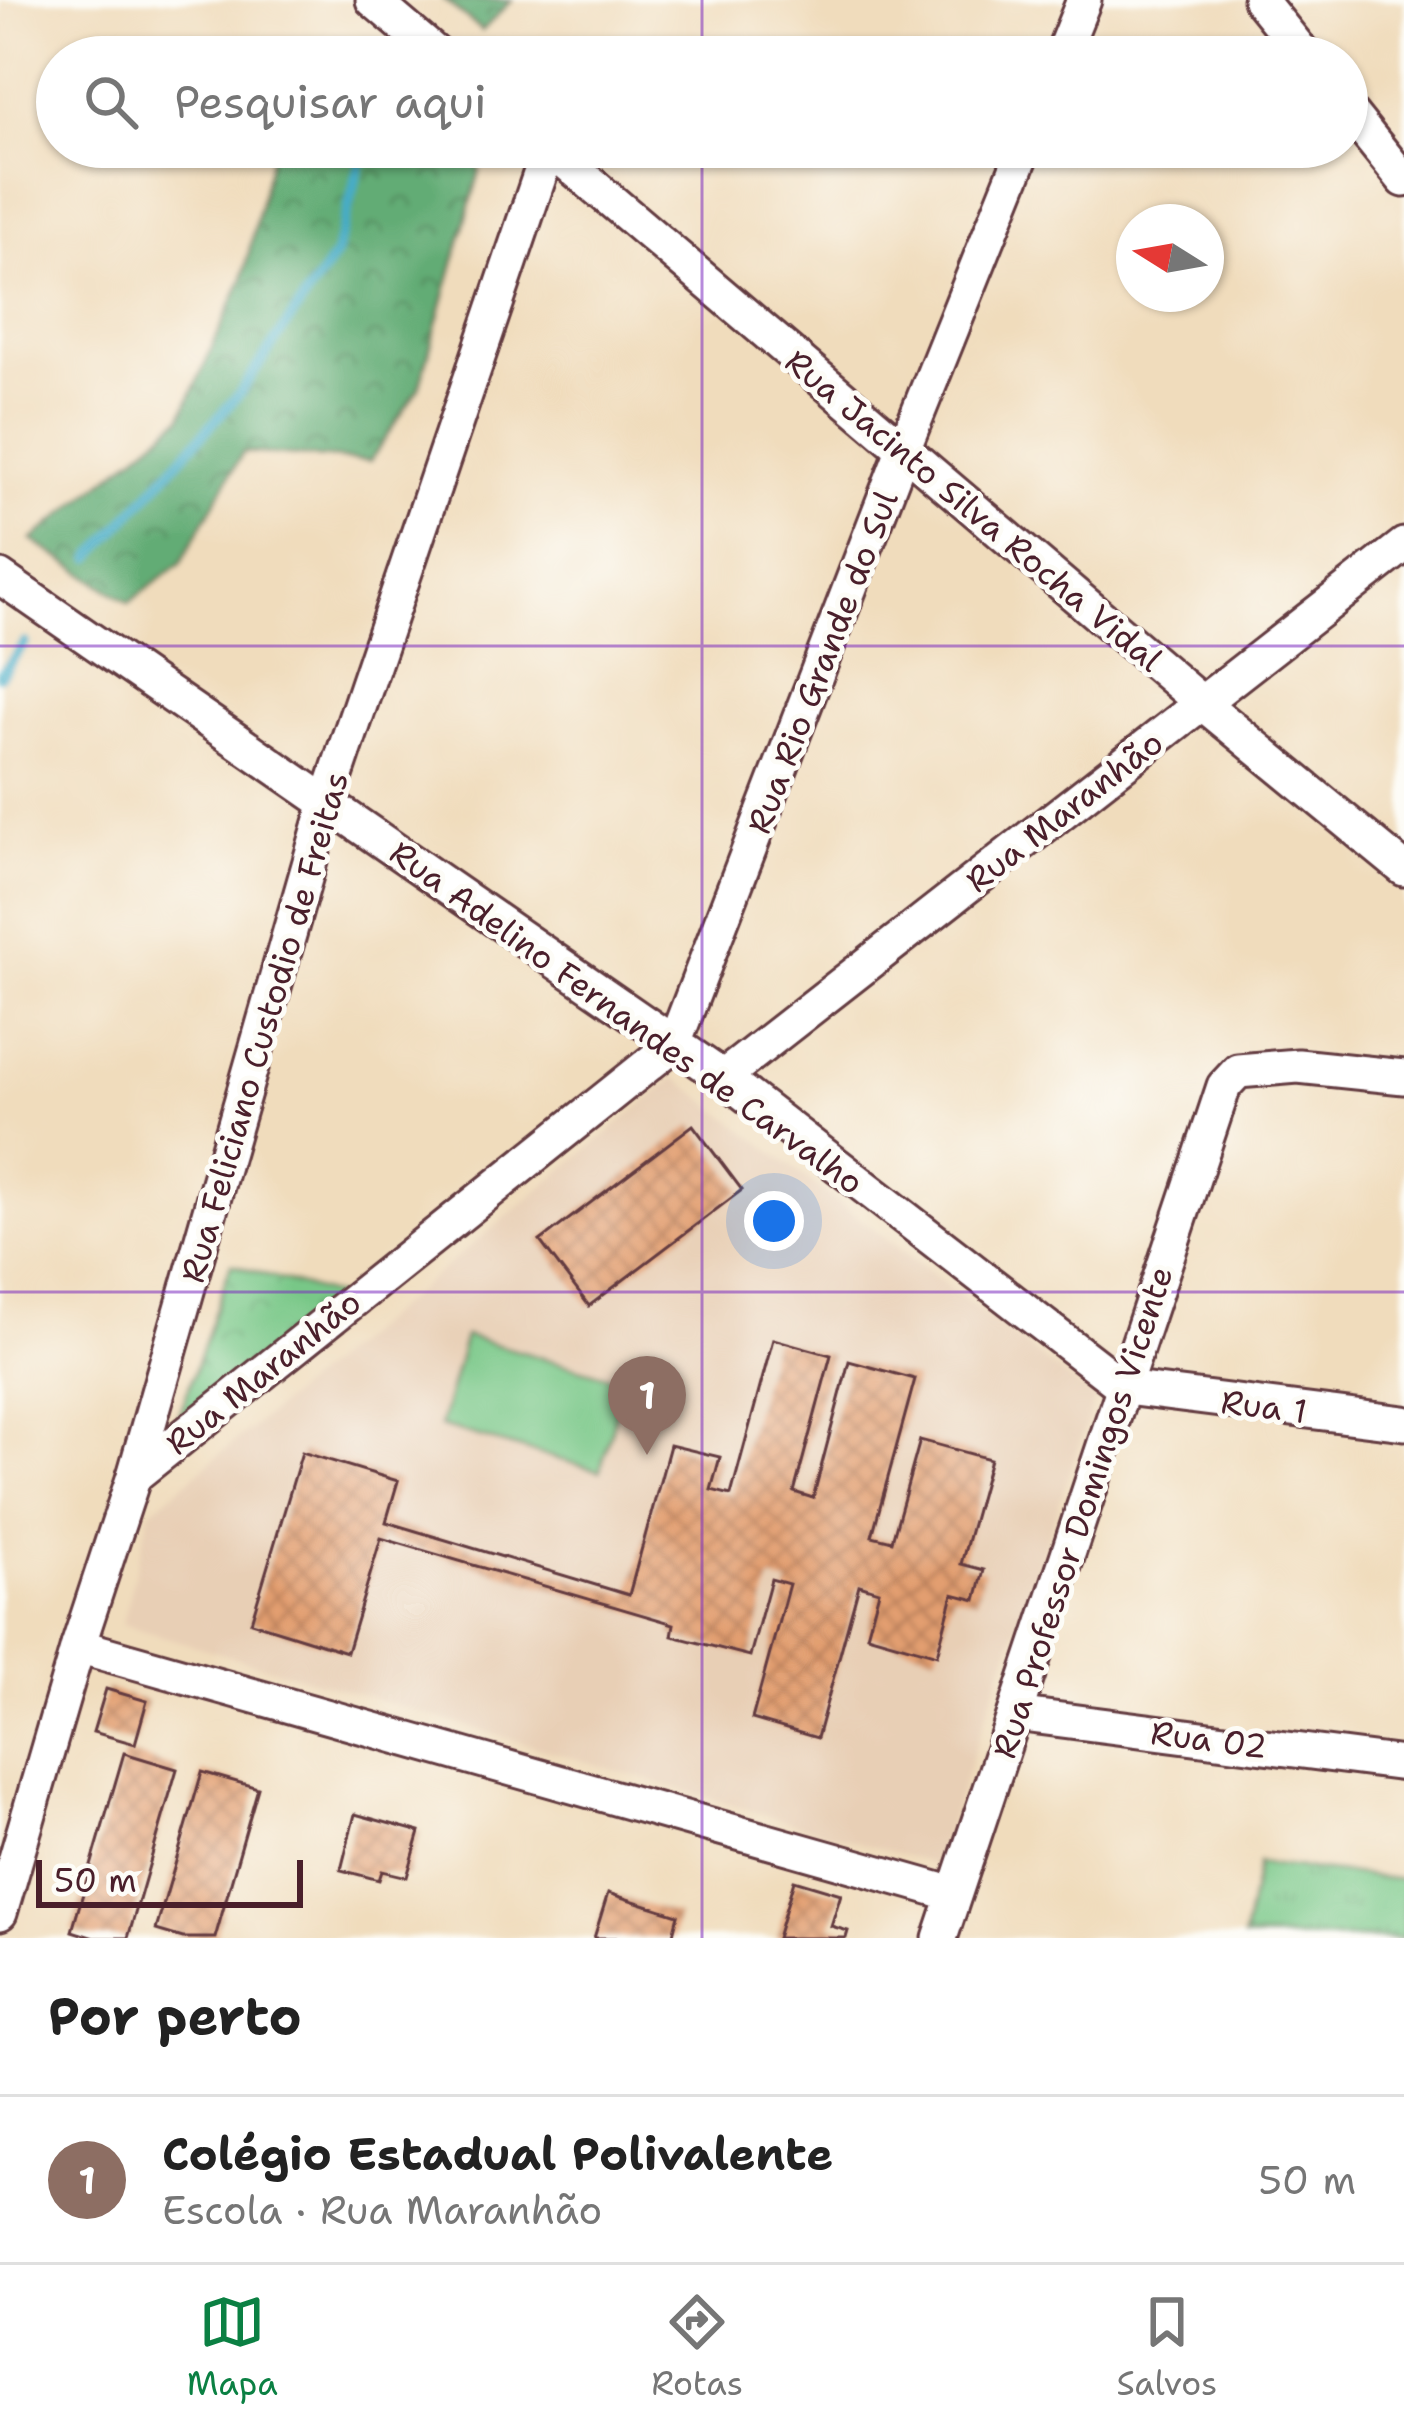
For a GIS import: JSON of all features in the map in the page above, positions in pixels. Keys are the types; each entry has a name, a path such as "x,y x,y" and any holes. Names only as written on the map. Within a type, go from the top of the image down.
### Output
{"street":[{"path":"373,0 415,36"},
{"path":"1069,36 1084,0"},
{"path":"1260,0 1289,36"},
{"path":"1368,135 1404,180"},
{"name":"Rua Feliciano Custodio de Freitas","path":"0,1913 78,1646 134,1476 327,802 541,168"},
{"name":"Rua Jacinto Silva Rocha Vidal","path":"572,168 1404,869"},
{"name":"Rua Rio Grande do Sul","path":"674,1044 1017,168"},
{"name":"Rua Maranhão","path":"723,1077 1404,544"},
{"name":"Rua Adelino Fernandes de Carvalho","path":"0,577 723,1077 1125,1388"},
{"name":"Rua Maranhão","path":"134,1476 674,1044"},
{"name":"Rua Professor Domingos Vicente","path":"940,1938 1224,1086 1238,1070 1298,1066 1404,1077"},
{"name":"Rua 1","path":"1125,1388 1404,1424"},
{"path":"78,1646 955,1894"},
{"name":"Rua 02","path":"1015,1714 1404,1764"}],"shaded area":[{"path":"675,1077 1095,1399 935,1865 122,1624 150,1512"}],"green space":[{"path":"444,0 512,0 482,31"},
{"path":"268,168 480,170 419,388 370,461 243,452 181,563 129,603 32,540 181,418 243,278"},
{"path":"231,1264 340,1297 175,1428"},
{"path":"465,1336 625,1381 600,1471 440,1426"},
{"path":"1258,1863 1404,1880 1404,1938 1243,1938"}],"building":[{"path":"693,1125 742,1190 589,1306 540,1241"},
{"path":"773,1339 831,1355 794,1492 813,1498 849,1361 915,1379 872,1536 892,1541 920,1440 990,1459 961,1564 984,1570 976,1600 953,1594 937,1655 867,1635 879,1591 859,1585 817,1738 752,1719 789,1584 771,1579 750,1656 672,1636 674,1624 381,1538 347,1652 251,1622 302,1452 398,1481 386,1522 629,1595 670,1445 720,1457 711,1490 731,1495"},
{"path":"106,1689 147,1701 135,1744 93,1732"},
{"path":"124,1753 177,1769 128,1938 94,1938 72,1931"},
{"path":"202,1772 258,1788 215,1938 183,1938 156,1930"},
{"path":"355,1814 420,1832 407,1877 382,1871 379,1880 341,1870"},
{"path":"794,1880 841,1894 831,1926 848,1931 846,1938 777,1938"},
{"path":"608,1893 678,1915 672,1938 594,1938"}],"waterway":[{"path":"91,558 239,394 335,255 359,168"},
{"path":"0,676 25,643"}],"place":[{"name":"Colégio Estadual Polivalente","path":"647,1455"}]}
